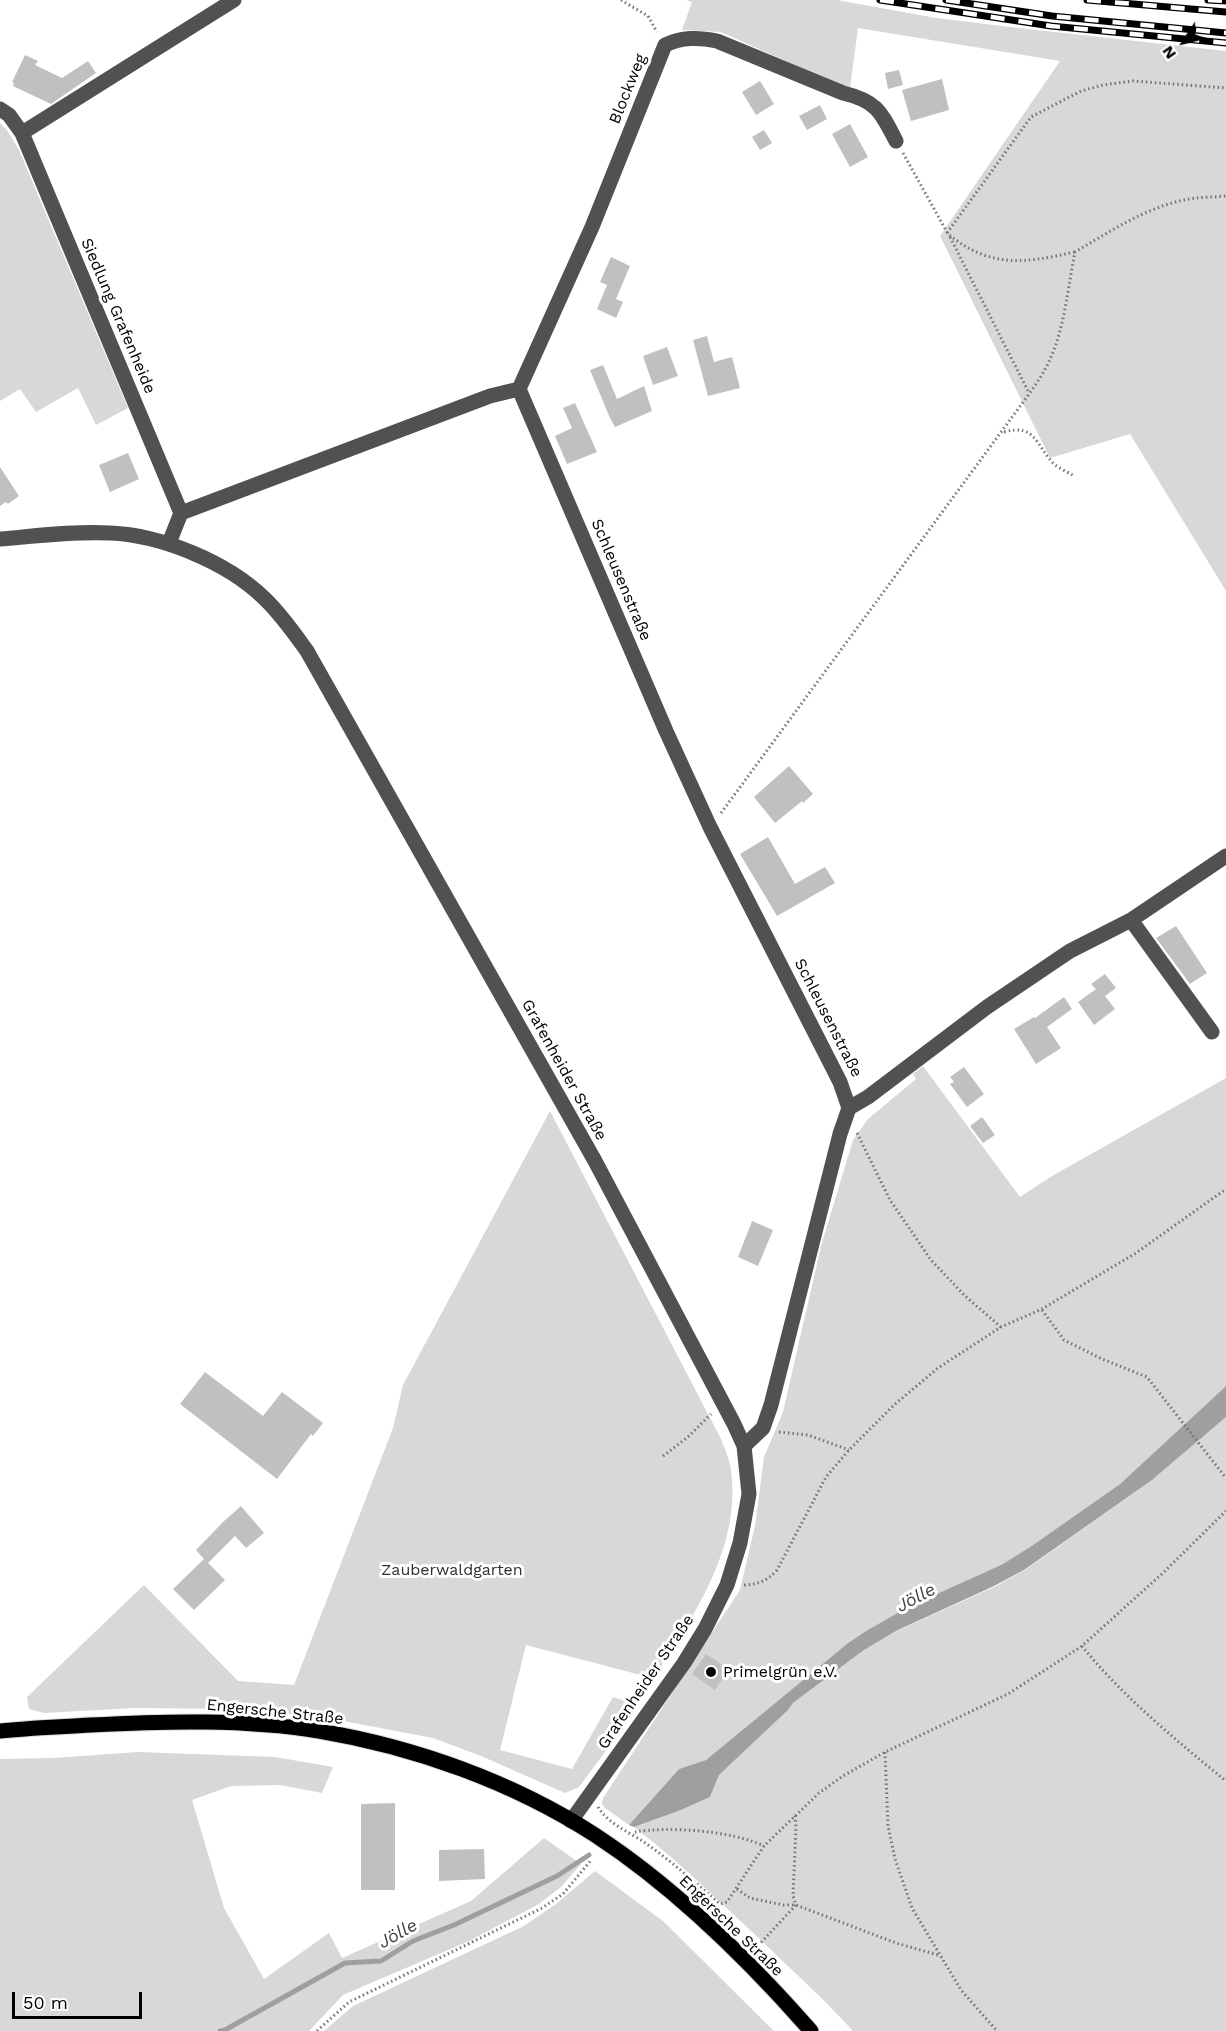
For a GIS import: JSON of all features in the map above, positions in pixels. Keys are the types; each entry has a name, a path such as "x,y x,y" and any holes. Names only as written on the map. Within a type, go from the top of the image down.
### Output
{"main road":[{"name":"Engersche Straße","path":"0,1731 136,1722 225,1722 318,1731 394,1747 483,1777 571,1821 621,1854 677,1896 811,2031"}],"street":[{"path":"22,133 234,0"},
{"name":"Blockweg","path":"519,389 592,227 665,45 699,37 717,41 843,93 859,97 875,106 884,117 896,141"},
{"name":"Siedlung Grafenheide","path":"0,109 9,115 22,133 181,513"},
{"path":"169,543 181,513 490,396 519,389"},
{"name":"Schleusenstraße","path":"519,389 666,731 711,828 840,1082 849,1108 868,1097 987,1007 1070,951 1131,920 1226,856"},
{"name":"Grafenheider Straße","path":"0,539 111,532 169,543 207,559 262,596 282,618 307,651 595,1161 744,1446 749,1494 740,1543 727,1585 705,1629 684,1663 571,1821"},
{"path":"1131,920 1212,1032"},
{"path":"744,1446 762,1428 771,1405 849,1108"}],"path":[{"path":"621,0 648,16 665,45"},
{"path":"948,234 1031,117 1057,102 1081,91 1118,82 1133,81 1226,88"},
{"path":"896,141 948,234 1029,393"},
{"path":"948,234 974,251 1012,262 1030,261 1075,252 1158,208 1189,199 1226,196"},
{"path":"711,828 1029,393 1051,358 1058,338 1075,252"},
{"path":"1002,432 1019,430 1032,434 1054,464 1074,476"},
{"path":"849,1108 858,1137 890,1200 907,1226 931,1260 965,1296 1001,1327"},
{"path":"727,1585 755,1584 767,1580 777,1570 826,1477 849,1450 894,1405 938,1368 1001,1327 1042,1309 1136,1253 1226,1189"},
{"path":"1042,1309 1064,1340 1102,1359 1147,1377 1226,1478"},
{"path":"663,1456 702,1424 722,1401"},
{"path":"762,1428 808,1435 849,1450"},
{"path":"598,1785 597,1803 604,1816 646,1843 720,1904 727,1902 764,1846 819,1792 885,1752 1008,1694 1082,1646 1164,1572 1226,1511"},
{"path":"1082,1646 1095,1662 1148,1714 1226,1781"},
{"path":"885,1752 888,1826 895,1859 912,1908 961,1990 997,2031"},
{"path":"795,1814 793,1896 796,1905"},
{"path":"635,1832 652,1830 717,1833 752,1840 764,1846"},
{"path":"317,2031 349,2002 542,1908 562,1894 592,1859"},
{"path":"737,1889 750,1899 796,1905 896,1943 940,1955"},
{"path":"744,1961 796,1905"}],"green space":[{"path":"686,0 837,0 936,18 1226,51 1226,591 1130,434 1050,458 940,236 1060,61 858,28 850,88 721,32 682,30 692,2"},
{"path":"0,123 19,150 128,408 96,425 78,388 36,412 20,389 0,401"},
{"path":"923,1066 1020,1197 1052,1176 1226,1078 1226,1386 1120,1484 1033,1545 1003,1564 908,1607 848,1643 706,1760 679,1769 629,1825 605,1808 602,1804 603,1798 740,1590 755,1526 764,1457 783,1412 821,1246 853,1140 868,1119 916,1079 913,1074"},
{"name":"Zauberwaldgarten","path":"550,1111 721,1439 730,1465 732,1493 730,1521 713,1575 687,1626 657,1673 648,1677 526,1645 500,1750 572,1769 613,1697 632,1706 634,1713 579,1787 565,1793 481,1756 433,1738 322,1717 233,1709 134,1708 44,1713 29,1709 27,1697 144,1585 238,1681 294,1685 393,1428 403,1385"},
{"path":"1226,1417 1226,2031 853,2031 719,1901 634,1827 710,1797 719,1775 793,1703 864,1650 899,1630 992,1588 1025,1570 1152,1480"},
{"path":"138,1752 275,1757 333,1767 322,1793 280,1785 231,1786 192,1800 224,1908 264,1979 329,1933 342,1958 471,1901 544,1838 581,1864 561,1887 539,1904 469,1941 343,1995 309,2031 0,2031 0,1759"},
{"path":"595,1871 663,1921 774,2031 324,2031 353,2006 524,1926 556,1904"}],"shaded area":[{"path":"1226,1386 1226,1417 1152,1480 1024,1570 898,1630 864,1650 793,1703 719,1775 710,1797 634,1827 629,1825 679,1769 706,1760 848,1643 908,1607 1003,1564 1033,1545 1120,1484"}],"building":[{"path":"25,55 38,61 35,65 62,78 88,61 96,73 51,104 13,86 12,82"},
{"path":"899,70 903,85 888,89 885,73"},
{"path":"942,79 949,110 911,121 902,90"},
{"path":"760,81 774,104 756,115 742,92"},
{"path":"820,105 827,119 807,130 799,116"},
{"path":"850,124 868,157 850,167 832,134"},
{"path":"764,130 772,143 760,150 752,137"},
{"path":"611,257 630,266 616,299 623,302 616,318 597,309 607,285 600,282"},
{"path":"707,336 714,362 732,357 740,388 708,396 693,340"},
{"path":"667,347 678,376 653,385 643,356"},
{"path":"603,365 617,399 644,386 652,411 615,427 590,370"},
{"path":"575,403 597,452 567,464 555,436 572,428 563,408"},
{"path":"128,453 139,479 110,492 99,465"},
{"path":"0,467 19,496 8,504 6,502 0,506"},
{"path":"789,766 813,794 775,823 754,797"},
{"path":"768,837 795,884 825,867 835,883 777,916 740,854"},
{"path":"1176,926 1207,973 1190,984 1156,938"},
{"path":"1105,974 1116,988 1105,996 1115,1009 1094,1025 1078,1002 1096,989 1091,984"},
{"path":"1064,997 1072,1009 1047,1027 1061,1048 1036,1064 1014,1029 1035,1018"},
{"path":"964,1067 984,1094 967,1107 950,1084 954,1082 950,1077"},
{"path":"982,1117 995,1135 983,1143 970,1126"},
{"path":"752,1221 773,1230 758,1266 738,1257"},
{"path":"205,1372 263,1416 282,1392 323,1423 313,1436 311,1434 277,1479 180,1404"},
{"path":"241,1506 264,1533 246,1548 235,1536 208,1563 225,1580 194,1610 173,1589 204,1559 196,1550"},
{"name":"Primelgrün e.V.","path":"706,1654 729,1669 715,1690 692,1674"},
{"path":"395,1803 395,1890 361,1890 361,1804"},
{"path":"484,1849 485,1879 439,1881 439,1850"}],"waterway":[{"name":"Jölle","path":"220,2031 345,1963 381,1961 413,1941 454,1925 557,1876 589,1855"}],"railway":[{"path":"880,0 1051,26 1226,43"},
{"path":"946,0 1052,16 1226,33"},
{"path":"1087,0 1226,12"},
{"path":"1208,0 1226,1"}],"place":[{"name":"Primelgrün e.V.","path":"711,1672"}]}
